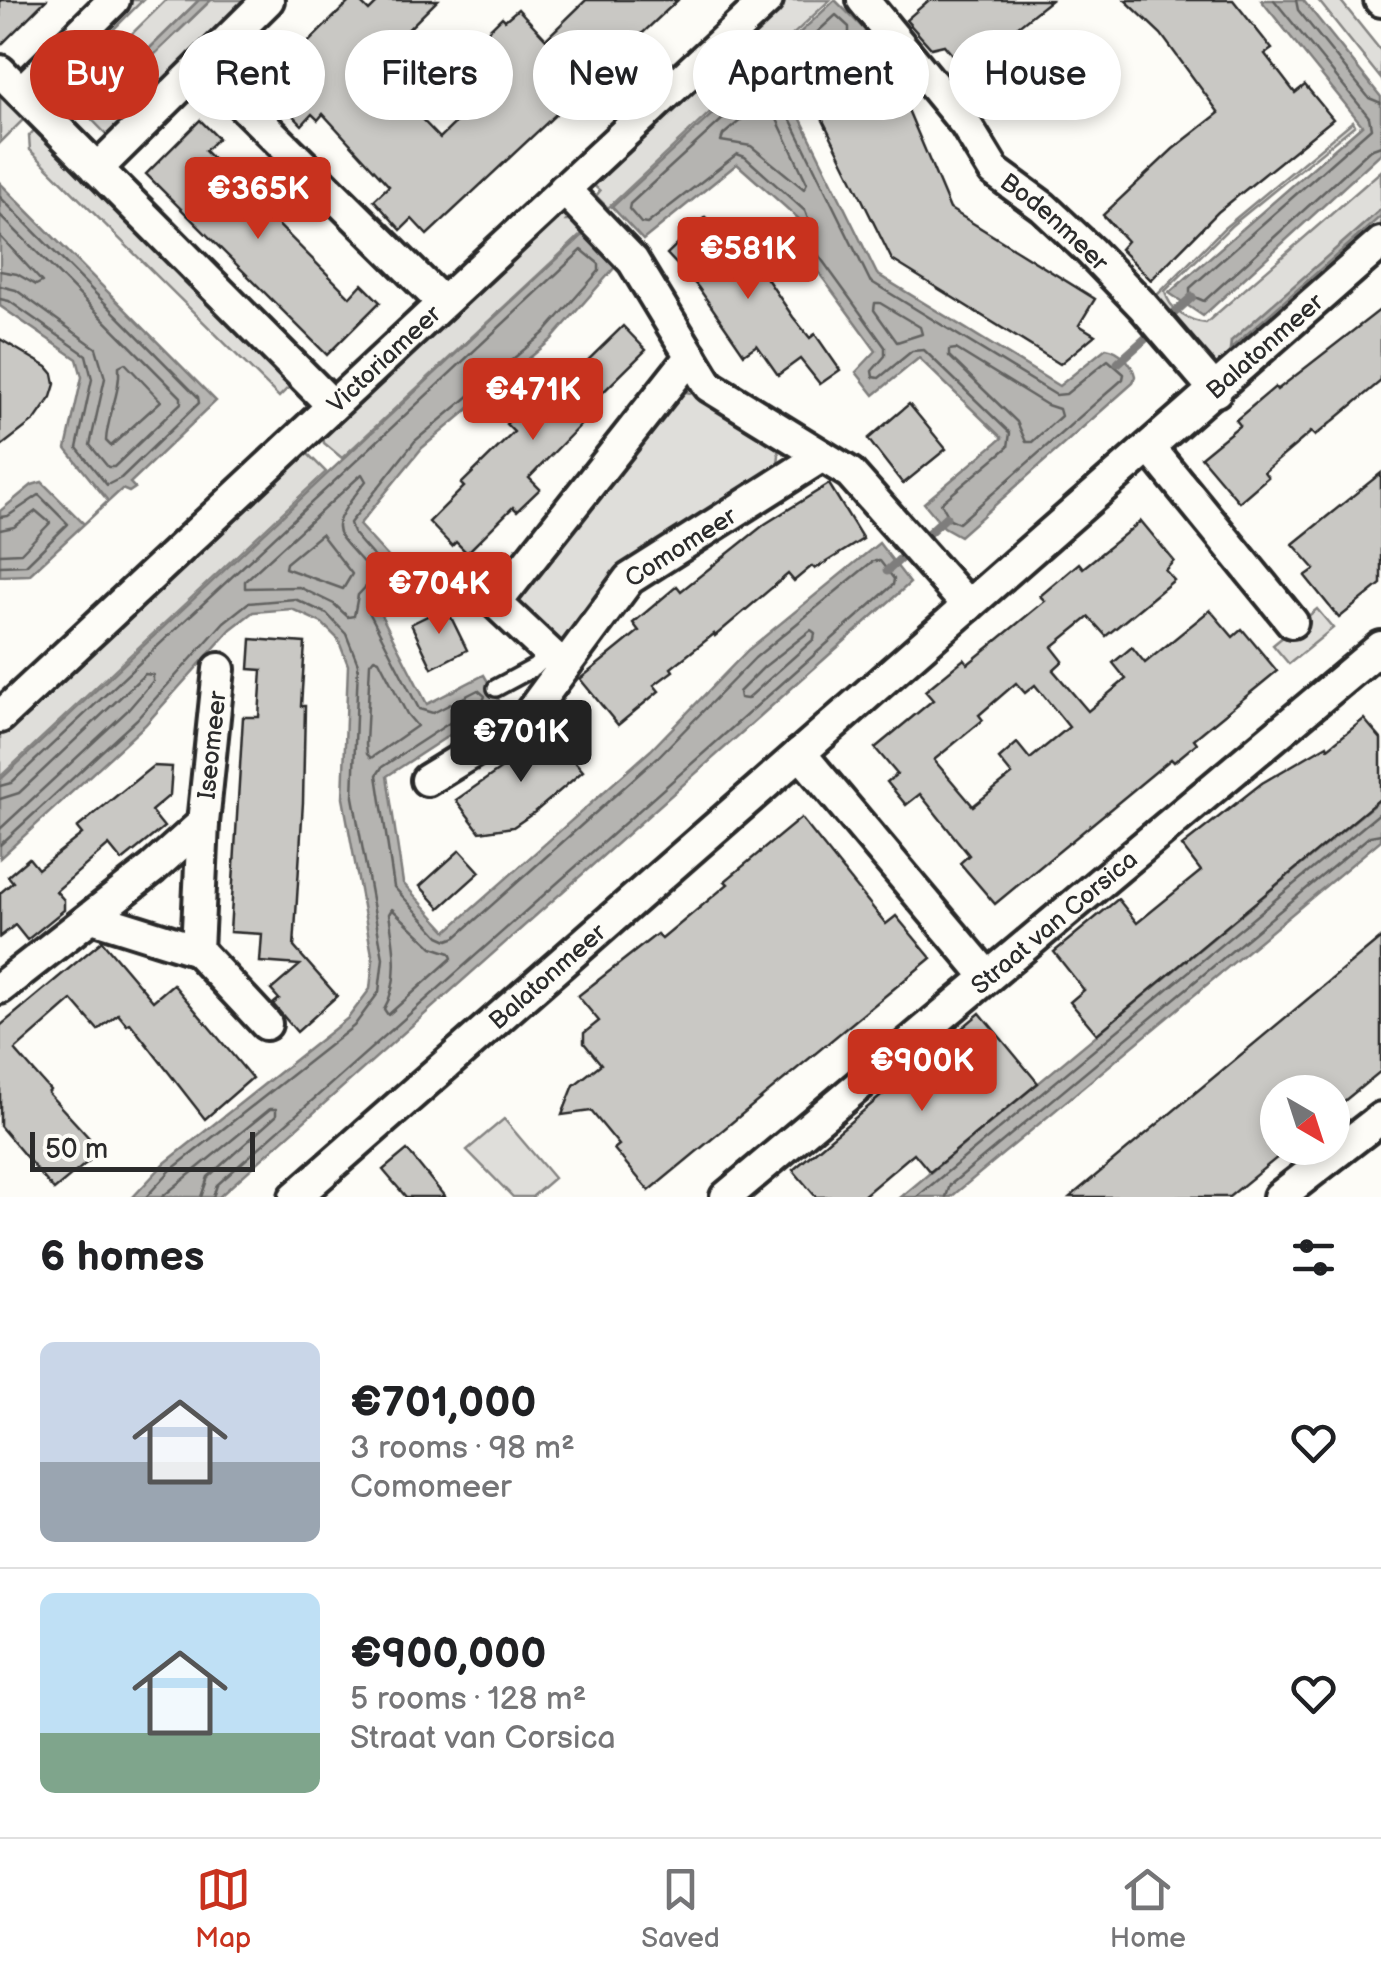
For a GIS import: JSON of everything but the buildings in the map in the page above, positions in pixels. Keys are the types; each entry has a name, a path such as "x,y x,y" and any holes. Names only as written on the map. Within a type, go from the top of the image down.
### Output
{"street":[{"path":"114,0 10,82 332,405"},
{"path":"237,30 268,0"},
{"name":"Victoriameer","path":"0,718 442,302 574,199 767,0"},
{"name":"Bodenmeer","path":"872,10 966,125 994,172 1043,207 1148,312 1216,390"},
{"path":"97,169 179,87"},
{"path":"258,120 442,302"},
{"path":"574,199 633,261 709,386 850,473 968,606"},
{"name":"Balatonmeer","path":"295,1197 1381,243"},
{"path":"556,660 496,603 691,356"},
{"path":"1150,448 1292,622"},
{"name":"Comomeer","path":"427,780 526,720 556,660 629,579 822,456"},
{"name":"Straat van Corsica","path":"726,1197 1381,648"},
{"name":"Iseomeer","path":"197,950 203,822 219,669"},
{"path":"800,753 987,976"},
{"name":"Iseomeer","path":"0,988 92,918 203,822"},
{"path":"92,918 197,950 266,1024"},
{"path":"1279,1197 1381,1118"}],"lane":[{"path":"496,688 556,660"}],"shaded area":[{"path":"124,0 143,0 113,30 96,30"},
{"path":"166,0 199,0 159,39 159,30 136,30"},
{"path":"211,0 256,0 225,30 180,30"},
{"path":"782,0 830,0 798,30 750,30"},
{"path":"1318,0 1340,0 1381,51 1381,79"},
{"path":"179,31 179,74 159,93 159,50"},
{"path":"693,83 693,120 702,120 608,208 596,196 600,191 589,181 654,120 673,120 673,102"},
{"path":"0,88 24,113 24,119 0,143"},
{"path":"92,120 131,120 111,139"},
{"path":"1353,121 1355,125 1231,226 1165,291 1180,313 1206,323 1381,171 1381,229 1222,367 1205,362 1151,301 1223,229"},
{"path":"38,126 293,383 279,397 30,150 29,136"},
{"path":"560,213 570,216 566,221 583,233 342,458 324,443 323,436"},
{"path":"680,391 691,393 775,441 779,455 777,471 567,640 553,641 516,602 518,589 530,588 669,410 667,397"},
{"path":"307,453 326,472 0,777 0,732 289,461"},
{"path":"1317,609 1333,628 1289,664 1273,645"},
{"path":"504,1119 554,1178 532,1197 513,1197 467,1150"}],"water":[{"path":"199,0 211,0 159,50 159,39"},
{"path":"835,0 865,30 803,30"},
{"path":"1261,0 1303,0 1381,97 1381,153 1203,316 1169,293 1362,125"},
{"path":"706,120 801,120 877,274 1059,386 1106,348 1125,358 1135,376 1133,383 960,536 944,527 924,503 1002,438 919,358 874,395 856,372 876,351 787,229 800,220 737,164 643,240 612,207"},
{"path":"0,183 216,401 130,483 135,488 129,492 122,489 29,575 0,576 0,511 32,485 42,482 84,524 108,501 66,449 82,377 77,359 0,306"},
{"path":"1381,209 1381,216 1230,349 1231,341"},
{"path":"584,234 615,267 551,340 422,448 359,525 412,583 377,607 427,704 484,675 500,702 387,776 403,883 447,931 651,750 748,650 879,543 910,583 219,1197 133,1197 165,1163 348,1018 370,989 373,960 343,798 348,665 338,639 322,623 292,609 253,612 231,629 145,725 0,858 0,780"},
{"path":"1381,799 1381,840 951,1197 901,1197"}],"waterway":[{"path":"1118,363 1192,297"},
{"path":"887,571 946,517"}]}
